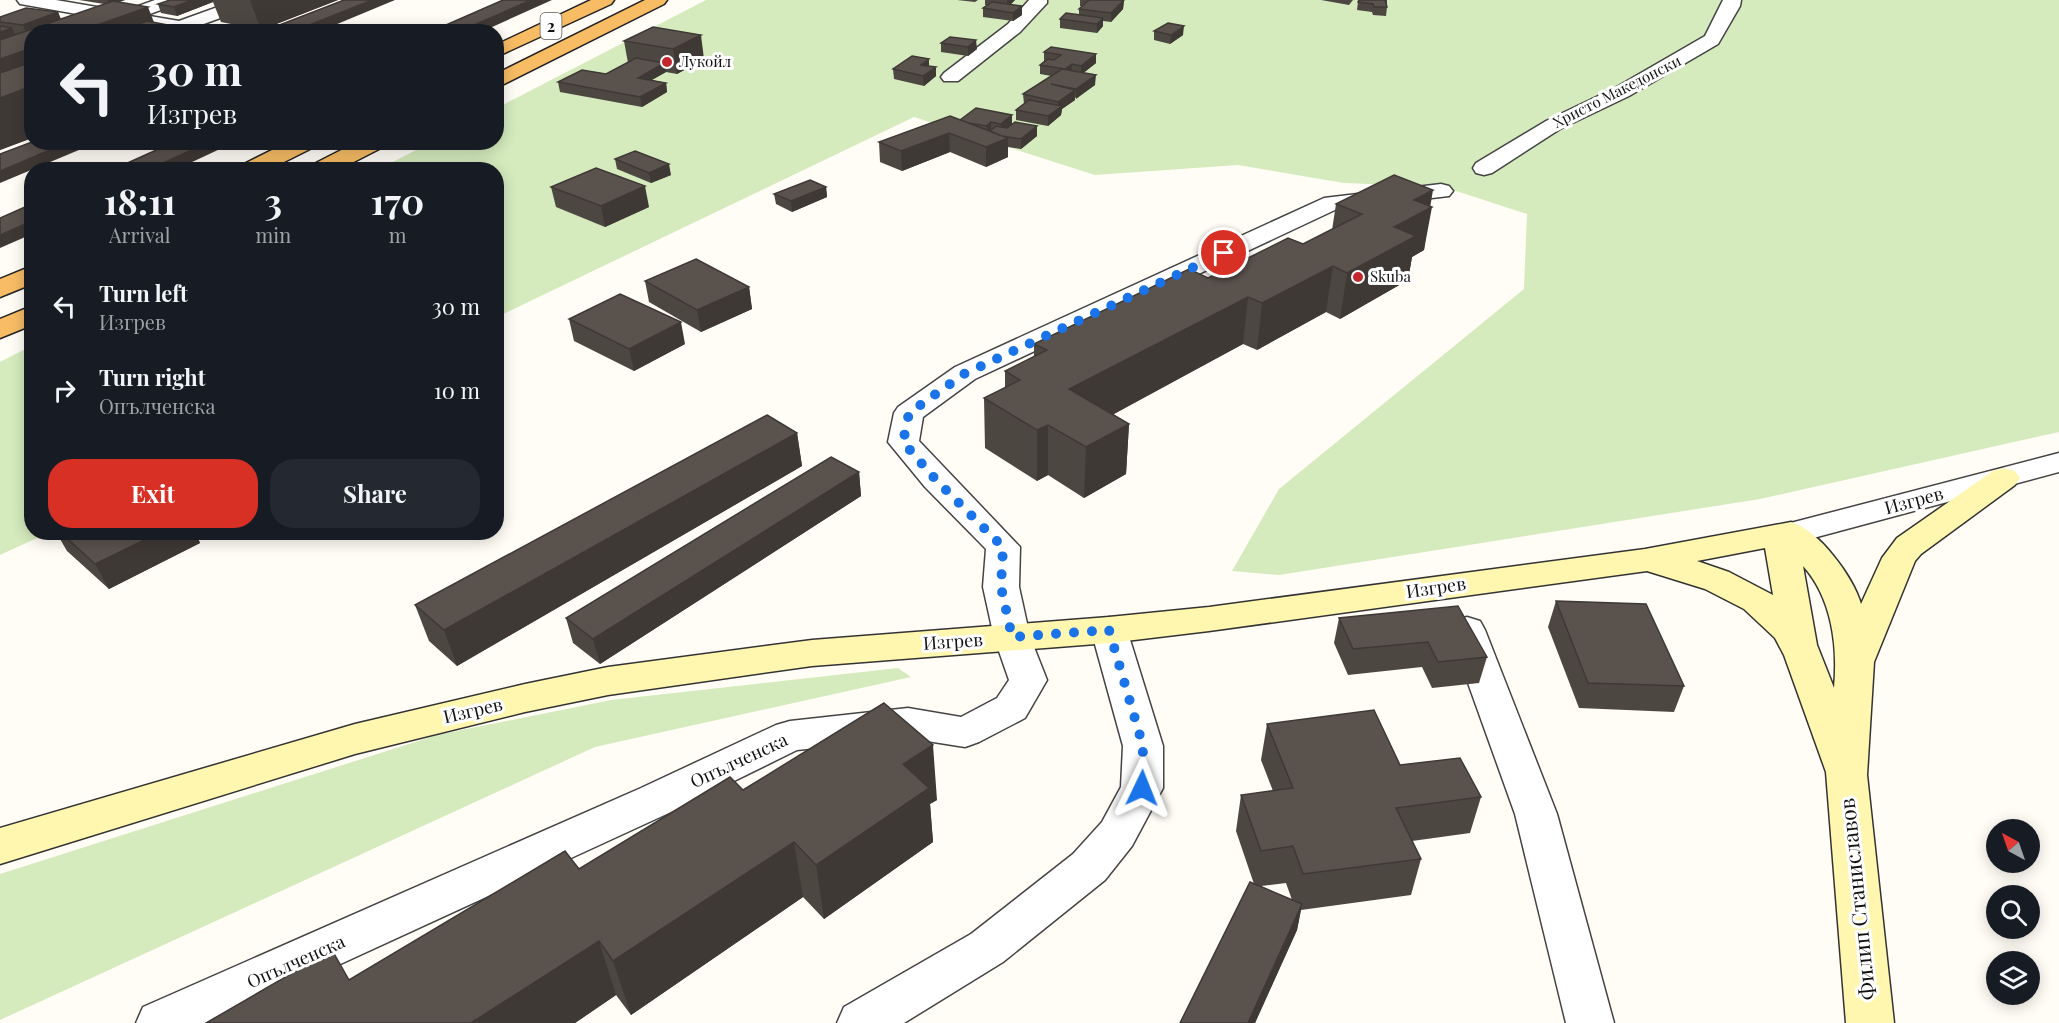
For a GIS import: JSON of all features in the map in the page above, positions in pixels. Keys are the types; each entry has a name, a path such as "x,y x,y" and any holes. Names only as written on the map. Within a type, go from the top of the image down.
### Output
{"highway":[{"name":"2","path":"504,48 605,0"},
{"name":"2","path":"504,78 658,0"},
{"path":"266,162 290,150"},
{"path":"336,162 359,150"},
{"path":"0,289 24,278"},
{"path":"0,330 24,318"}],"main road":[{"path":"1855,662 1899,558 1909,546 2004,478"},
{"name":"Изгрев","path":"0,846 355,739 608,681 812,653 1109,630 1209,619 1645,560 1785,535"},
{"path":"1785,535 1799,646"},
{"name":"Филип Станиславов","path":"1785,535 1830,574 1840,593 1847,616 1855,662 1845,775 1870,1023"},
{"name":"Филип Станиславов","path":"1645,560 1706,575 1744,594 1771,613 1799,646 1845,775"}],"street":[{"path":"26,0 159,24"},
{"path":"105,24 171,0"},
{"path":"196,24 253,0"},
{"path":"951,77 1014,28 1038,3 1038,0"},
{"name":"Христо Македонски","path":"1484,168 1553,125 1622,92 1712,40 1732,0"},
{"name":"Опълченска","path":"160,1023 656,800 790,736 908,723 964,732 1011,708 1028,680 1012,637 1001,587 1003,547 936,480 903,442 909,413 964,374 1332,202 1441,191"},
{"name":"Изгрев","path":"1785,535 2059,462"},
{"path":"1462,617 1536,814 1590,1023"},
{"path":"861,1023 987,948 1089,867 1117,834 1142,788 1143,746 1109,630"}],"green space":[{"path":"706,0 2059,0 2059,432 1760,499 1279,575 1232,571 1279,489 1524,289 1527,214 1444,187 1344,183 1238,165 1095,175 914,117 504,314 504,162 393,162 416,150 504,150 504,104"},
{"path":"24,350 24,540 33,540 0,555 0,362"},
{"path":"898,668 911,677 595,747 0,1020 0,874 437,735 611,700"}],"building":[{"path":"170,0 192,0 174,7 158,4"},
{"path":"344,0 372,0 312,24 282,24"},
{"path":"503,0 531,0 476,24 448,24"},
{"path":"1089,0 1124,0 1111,13 1079,9"},
{"path":"1359,0 1385,0 1387,7 1374,7 1373,4 1358,2"},
{"path":"113,1 148,7 100,24 46,24"},
{"path":"992,2 1022,6 1013,13 983,8"},
{"path":"26,8 58,12 23,25 0,22 0,17"},
{"path":"1066,13 1103,18 1097,24 1060,19"},
{"path":"147,21 163,24 139,24"},
{"path":"1168,23 1184,26 1171,35 1154,31"},
{"path":"0,26 12,28 0,32"},
{"path":"653,27 701,35 673,49 624,41"},
{"path":"24,32 24,51 0,59 0,40"},
{"path":"950,37 976,40 968,47 941,43"},
{"path":"1051,47 1096,54 1081,66 1072,64 1065,69 1040,65 1048,59 1054,60 1061,55 1044,52"},
{"path":"912,56 929,59 921,65 936,67 923,76 893,69"},
{"path":"636,58 664,63 638,78 666,83 640,97 558,82 582,70 606,74"},
{"path":"24,65 24,89 0,98 0,73"},
{"path":"1062,69 1096,75 1076,89 1051,84 1075,90 1058,102 1023,94"},
{"path":"1029,100 1062,106 1048,116 1016,110"},
{"path":"976,108 1012,115 1001,124 991,122 987,126 960,120"},
{"path":"950,116 1008,138 986,147 949,133 901,151 879,142"},
{"path":"1015,122 1037,126 1021,139 1002,136 990,131 996,126 1007,128"},
{"path":"24,145 24,150 50,150 0,171 0,154"},
{"path":"156,150 192,150 165,162 130,162"},
{"path":"635,151 669,164 649,173 615,159"},
{"path":"596,168 645,186 601,206 551,187"},
{"path":"1394,175 1433,190 1414,200 1432,207 1394,227 1416,236 1347,273 1333,266 1262,303 1248,297 1069,389 1129,424 1086,447 1048,425 1037,430 984,398 1020,380 1005,371 1047,350 1034,344 1189,269 1208,278 1288,238 1303,244 1362,214 1336,204"},
{"path":"810,180 826,187 791,201 774,194"},
{"path":"24,208 24,224 0,235 0,218"},
{"path":"696,259 749,287 697,310 645,281"},
{"path":"620,294 681,322 629,349 569,319"},
{"path":"767,415 797,433 444,630 415,605"},
{"path":"831,457 859,472 593,639 566,618"},
{"path":"69,540 144,540 95,564"},
{"path":"1556,601 1646,604 1684,686 1588,683"},
{"path":"1458,606 1487,657 1438,662 1428,642 1353,649 1339,618"},
{"path":"884,703 933,745 903,764 929,788 816,865 794,842 613,961 599,941 471,1023 206,1023 332,950 349,980 565,851 579,869 730,777 743,790"},
{"path":"1374,710 1400,765 1460,758 1481,797 1396,808 1421,859 1303,874 1293,846 1261,851 1241,795 1293,788 1267,724"},
{"path":"1250,882 1302,904 1248,1023 1180,1023"}],"place":[{"name":"Лукойл","path":"667,62"},
{"name":"Skuba","path":"1358,277"}],"route":[{"path":"1142,788 1143,746 1109,630 1012,637 1001,587 1003,547 936,480 903,442 909,413 964,374 1224,253"}]}
